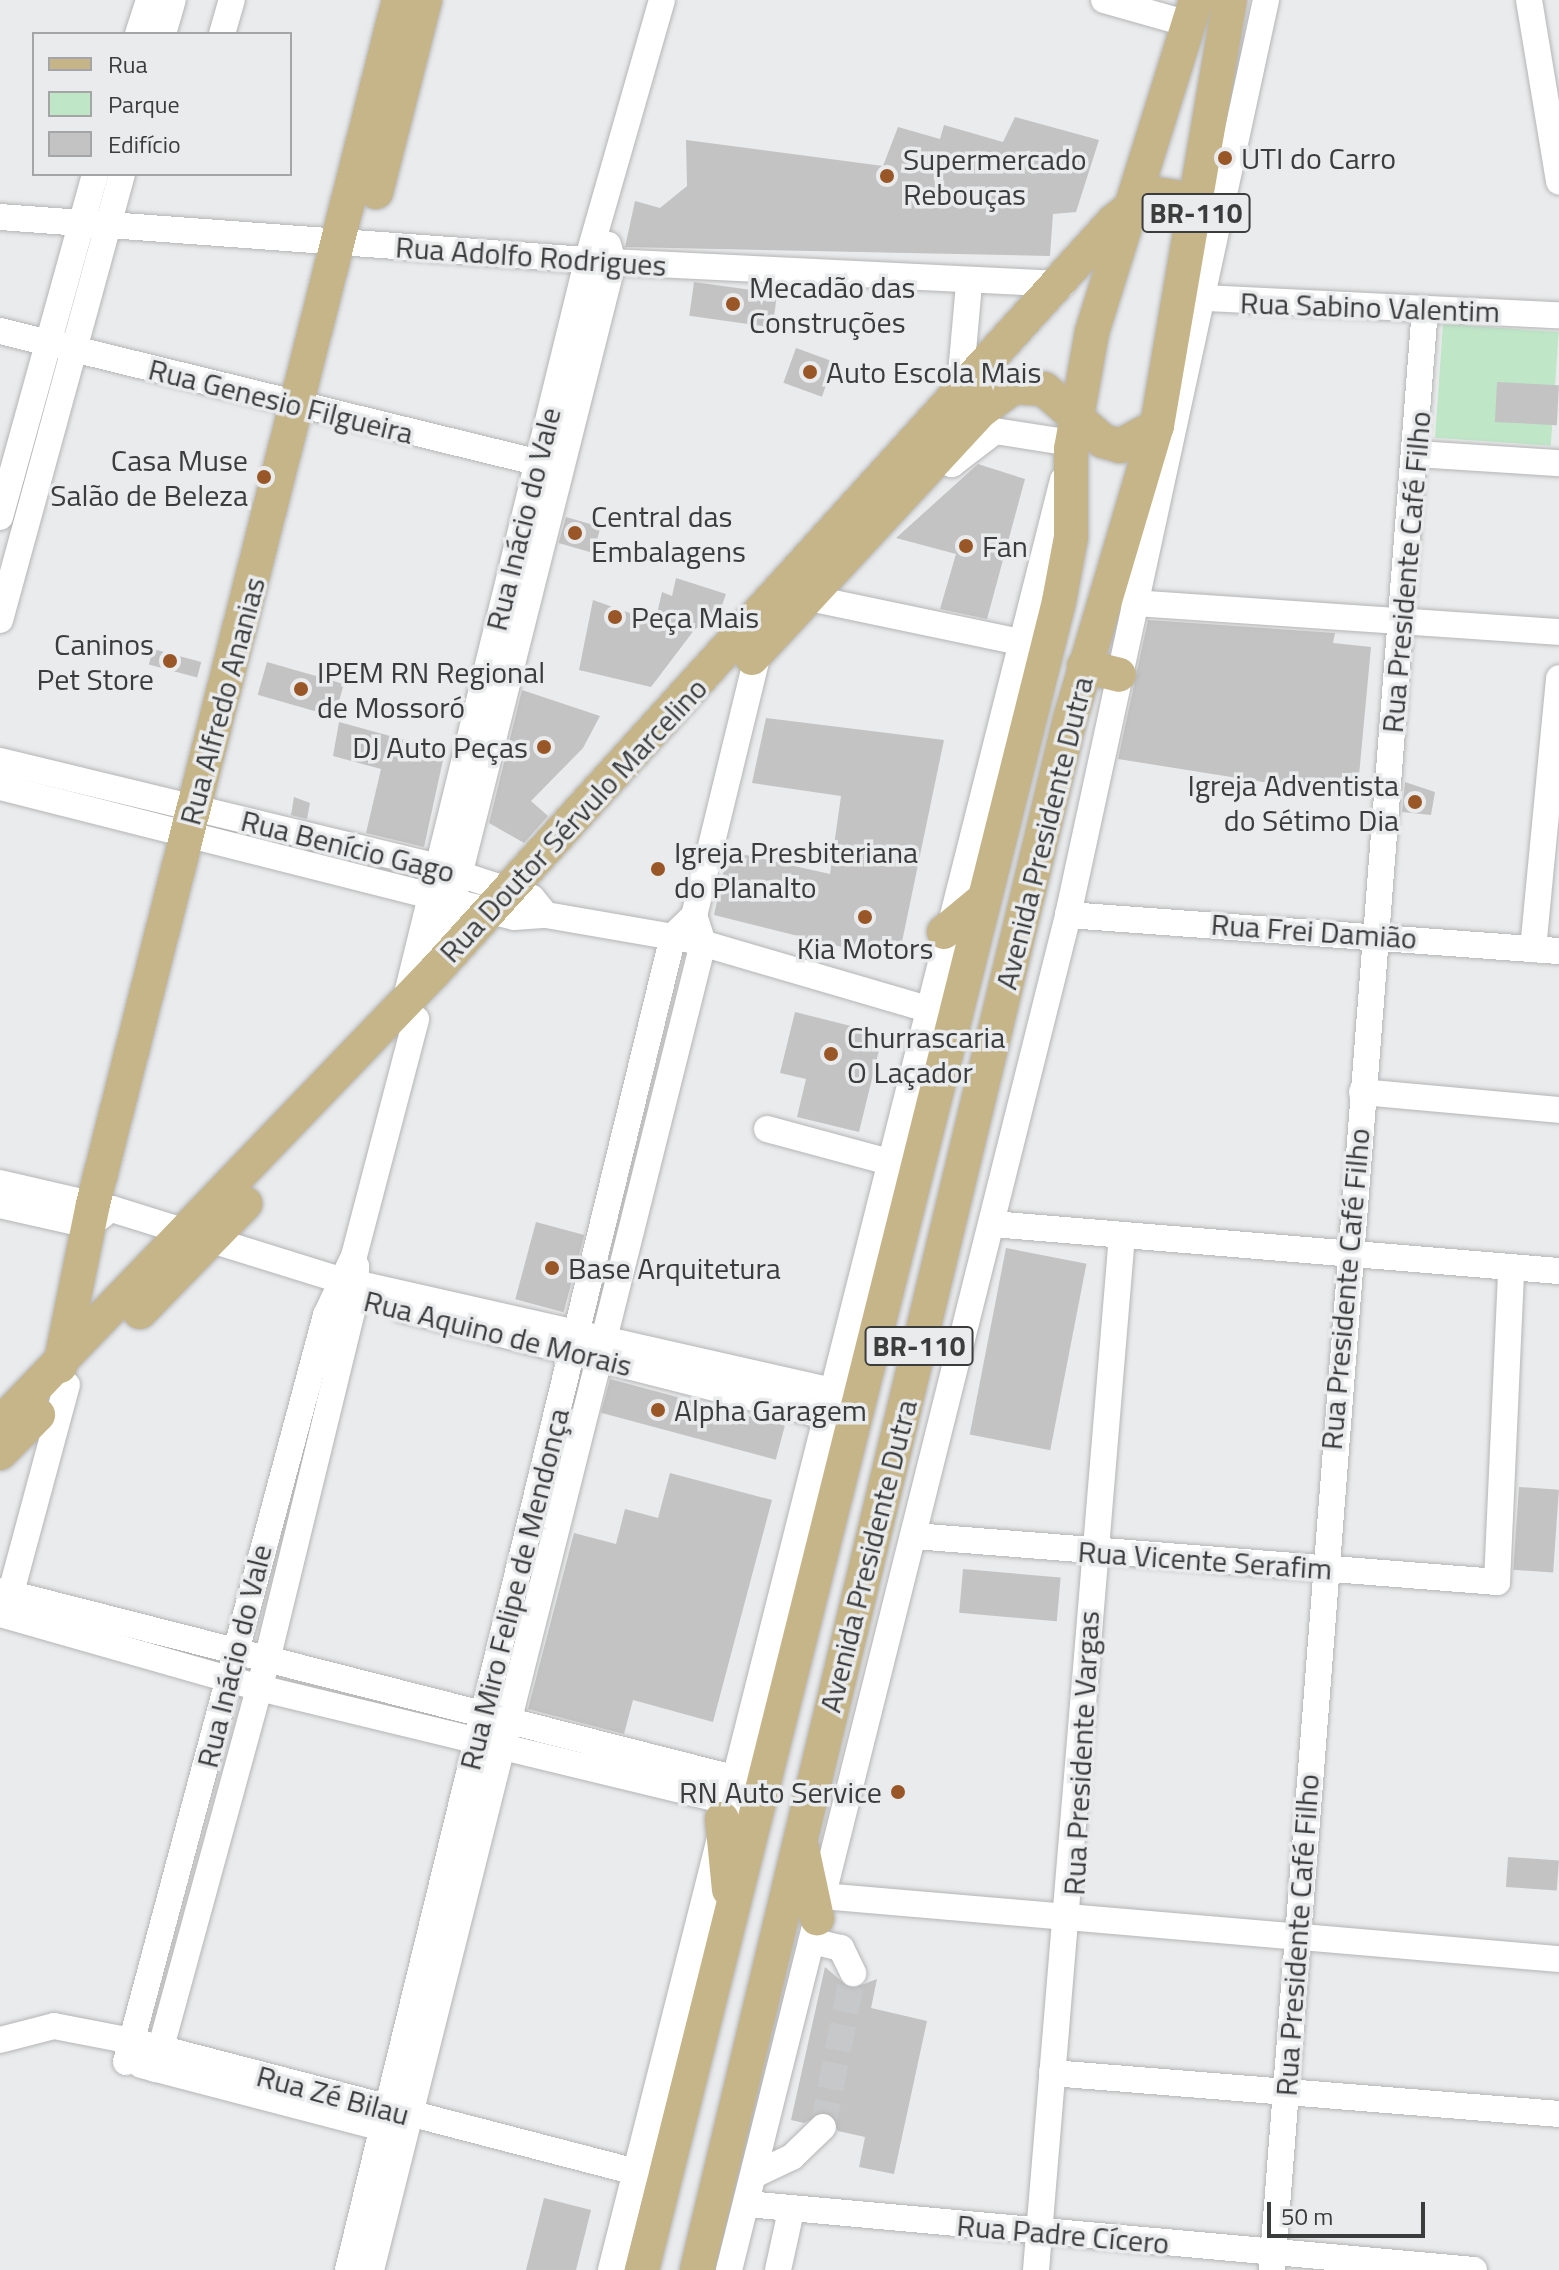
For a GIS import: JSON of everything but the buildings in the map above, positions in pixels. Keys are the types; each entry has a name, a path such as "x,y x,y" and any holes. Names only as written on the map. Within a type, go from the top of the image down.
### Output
{"main road":[{"name":"Rua Alfredo Ananias","path":"351,244 399,0"},
{"name":"Rua Alfredo Ananias","path":"61,1384 98,1213 351,244 425,0"},
{"name":"Avenida Presidente Dutra","path":"697,2270 1084,666 1157,426 1191,298 1196,218 1230,0"},
{"name":"Avenida Presidente Dutra","path":"642,2270 1059,601 1071,537 1074,435 1092,332 1192,12"},
{"path":"1133,203 1165,193 1196,218"},
{"name":"Rua Doutor Sérvulo Marcelino","path":"0,1453 410,1011 518,906 809,598 926,452 959,396 1133,203"},
{"name":"Rua Doutor Sérvulo Marcelino","path":"410,1011 435,971 518,906 926,452 1014,387 1044,389 1074,435 1120,446 1157,426"},
{"path":"1084,666 1119,675"},
{"path":"944,932 984,899"},
{"name":"Rua Doutor Sérvulo Marcelino","path":"0,1424 61,1384"},
{"path":"727,1799 732,1913"},
{"path":"800,1838 817,1918"}],"street":[{"path":"139,32 149,0"},
{"path":"164,32 173,0"},
{"path":"223,32 232,0"},
{"name":"Rua Inácio do Vale","path":"158,2058 268,1656 346,1288 410,1011 550,465 601,260 603,224 662,0"},
{"path":"1104,0 1192,12"},
{"name":"Avenida Presidente Dutra","path":"729,2270 1068,915 1134,603 1191,298 1266,0"},
{"path":"1529,0 1559,182"},
{"path":"0,517 94,176"},
{"path":"0,620 121,176"},
{"name":"Rua Adolfo Rodrigues","path":"0,217 601,260 969,283 1062,284"},
{"path":"959,396 969,283"},
{"name":"Rua Sabino Valentim","path":"1191,298 1559,315"},
{"name":"Rua Presidente Café Filho","path":"1272,2261 1300,1937 1346,1254 1418,454 1425,309"},
{"name":"Rua Genesio Filgueira","path":"0,331 308,410 550,465"},
{"path":"926,452 952,464 995,431 1074,435"},
{"name":"Avenida Presidente Dutra","path":"611,2270 924,1008 1074,435"},
{"path":"1418,454 1559,463"},
{"path":"809,598 1020,642"},
{"path":"1134,603 1403,624 1559,632"},
{"path":"703,943 694,916 759,650"},
{"path":"1546,950 1559,678"},
{"name":"Rua Benício Gago","path":"0,761 201,820 438,898 518,906 673,936 924,1008"},
{"name":"Rua Benício Gago","path":"0,787 201,820 445,869 518,906"},
{"name":"Rua Inácio do Vale","path":"435,971 438,898"},
{"name":"Rua Frei Damião","path":"1068,915 1375,933 1546,950"},
{"path":"673,936 694,916"},
{"name":"Rua Miro Felipe de Mendonça","path":"348,2270 397,2122 506,1733 590,1342 638,1078 673,936"},
{"name":"Rua Miro Felipe de Mendonça","path":"371,2270 397,2122 474,1739 703,943"},
{"path":"638,1078 664,1086"},
{"path":"1362,1092 1559,1110"},
{"path":"767,1129 886,1161"},
{"name":"Rua Aquino de Morais","path":"0,1183 346,1288 590,1342 825,1403"},
{"name":"Rua Aquino de Morais","path":"0,1205 98,1213"},
{"path":"992,1224 1559,1271"},
{"name":"Rua Presidente Vargas","path":"1036,2270 1052,2073 1071,1917 1094,1551 1122,1236"},
{"name":"Rua Vicente Serafim","path":"914,1536 1497,1582 1511,1268"},
{"name":"Rua Inácio do Vale","path":"129,2052 236,1649 346,1288"},
{"path":"4,1603 61,1384"},
{"path":"4,1603 268,1656 482,1713 506,1733 727,1799"},
{"path":"4,1603 259,1688 474,1739 506,1733"},
{"path":"351,1710 359,1680"},
{"path":"817,1918 1071,1917 1559,1959"},
{"path":"817,1918 841,1948 853,1973"},
{"name":"Rua Zé Bilau","path":"0,2040 54,2026 129,2052 397,2122 634,2179"},
{"path":"1052,2073 1559,2114"},
{"path":"754,2175 792,2157 823,2127"},
{"name":"Rua Padre Cícero","path":"747,2204 791,2211 1039,2232 1272,2261 1474,2270"},
{"path":"778,2270 791,2211"}],"green space":[{"path":"1443,324 1559,332 1551,446 1435,438"}],"tunnel":[{"path":"823,2127 853,1973"}],"place":[{"name":"UTI do Carro","path":"1225,158"},
{"name":"Supermercado Rebouças","path":"887,176"},
{"name":"Mecadão das Construções","path":"733,304"},
{"name":"Auto Escola Mais","path":"810,372"},
{"name":"Casa Muse Salão de Beleza","path":"264,477"},
{"name":"Central das Embalagens","path":"575,533"},
{"name":"Fan","path":"966,546"},
{"name":"Peça Mais","path":"615,617"},
{"name":"Caninos Pet Store","path":"170,661"},
{"name":"IPEM RN Regional de Mossoró","path":"301,689"},
{"name":"DJ Auto Peças","path":"544,747"},
{"name":"Igreja Adventista do Sétimo Dia","path":"1415,802"},
{"name":"Igreja Presbiteriana do Planalto","path":"658,869"},
{"name":"Kia Motors","path":"865,917"},
{"name":"Churrascaria O Laçador","path":"831,1054"},
{"name":"Base Arquitetura","path":"552,1268"},
{"name":"Alpha Garagem","path":"658,1410"},
{"name":"RN Auto Service","path":"898,1792"}]}
